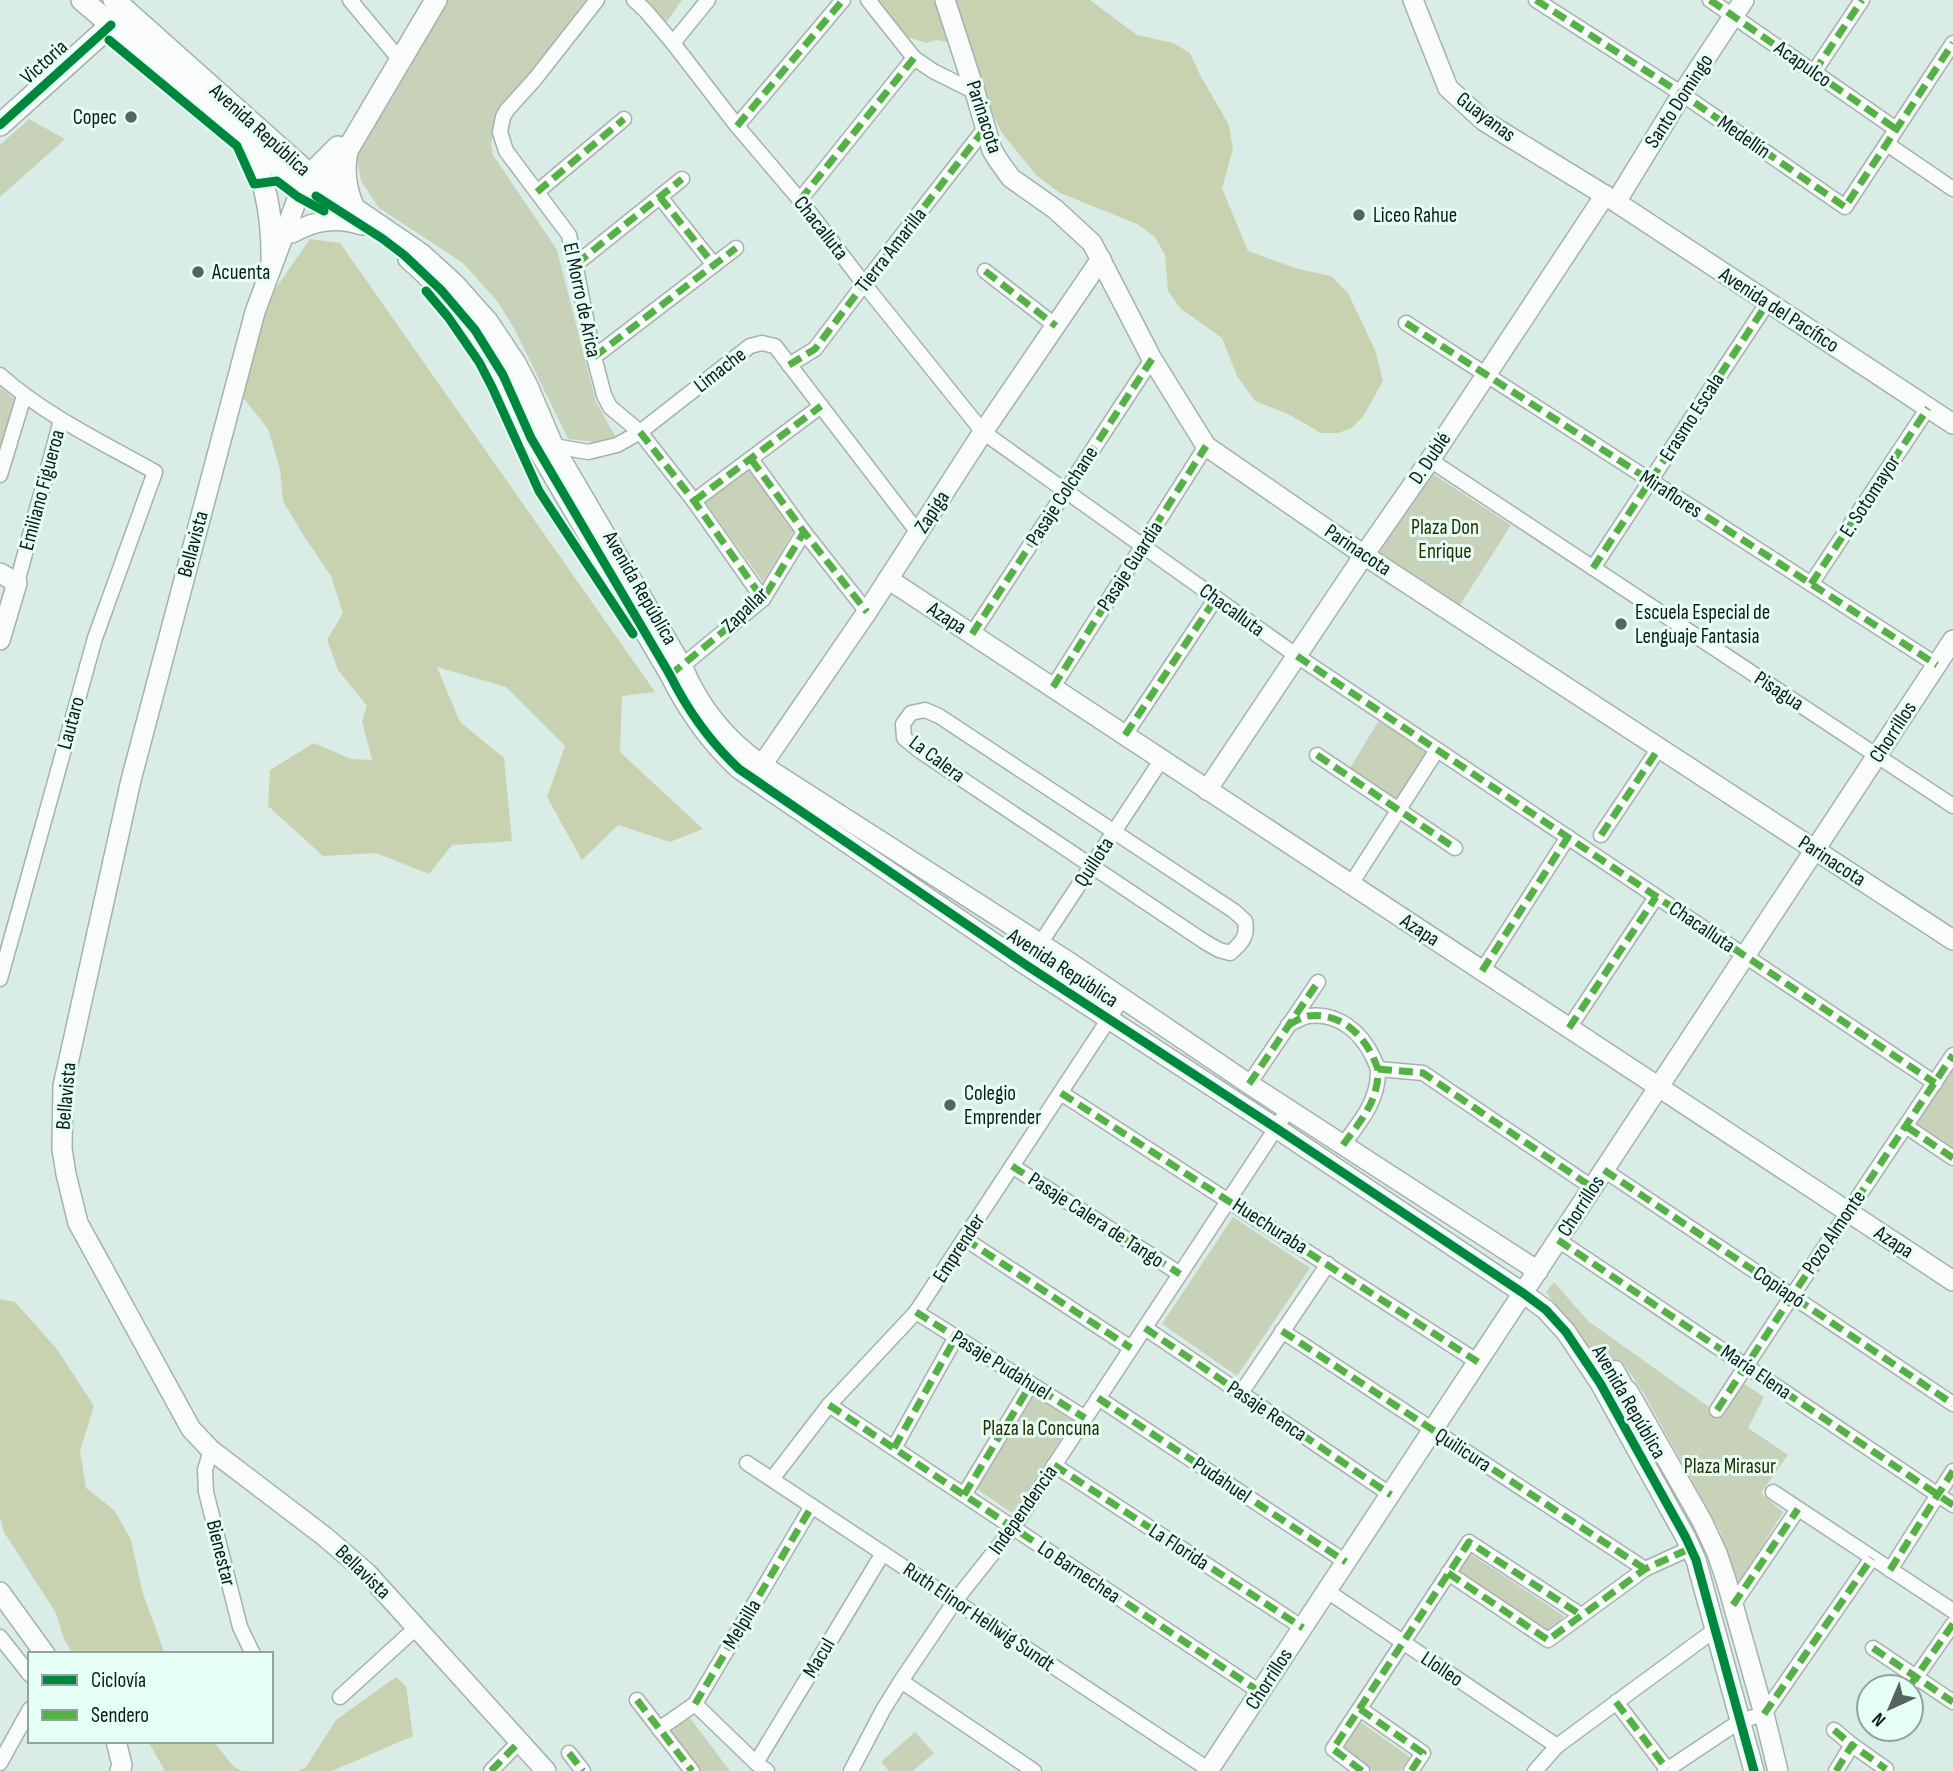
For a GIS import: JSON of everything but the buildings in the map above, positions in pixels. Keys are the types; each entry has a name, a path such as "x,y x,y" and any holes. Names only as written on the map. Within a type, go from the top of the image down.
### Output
{"main road":[{"name":"Avenida República","path":"82,0 122,9 313,186"},
{"name":"Bellavista","path":"313,186 348,149 436,0"},
{"name":"Avenida República","path":"122,9 247,140 313,186"},
{"name":"Victoria","path":"0,125 122,9"},
{"name":"Bellavista","path":"313,186 362,123"},
{"path":"247,140 259,168 268,203 272,263"},
{"path":"348,149 345,181 358,216"}],"street":[{"path":"349,0 400,60"},
{"name":"El Morro de Arica","path":"597,0 550,61 507,110 500,132 504,146 569,235 594,357 604,396 610,408 640,432 694,501 763,599"},
{"path":"673,43 708,0"},
{"path":"737,126 843,0"},
{"path":"868,0 914,58 933,71 975,92"},
{"name":"Parinacota","path":"945,0 992,150 1011,178 1055,209 1092,243 1152,359 1206,446 1364,555 1953,940"},
{"name":"Guayanas","path":"1413,0 1448,88 1484,121 1610,199"},
{"name":"Medellín","path":"1536,0 1682,94 1845,207 1886,144"},
{"name":"Acapulco","path":"1710,0 1739,8 1814,72 1896,129"},
{"path":"1814,72 1862,0"},
{"name":"Chacalluta","path":"639,5 673,43 983,432 1297,656 1935,1083"},
{"name":"Santo Domingo","path":"1610,199 1739,8"},
{"path":"1953,43 1886,144 1953,189"},
{"path":"800,201 914,58"},
{"path":"537,192 624,119"},
{"name":"Tierra Amarilla","path":"789,365 815,349 986,127"},
{"path":"576,264 682,180"},
{"name":"Avenida República","path":"313,186 358,216 402,240 439,268 488,321 516,363 554,447 676,671 685,703 702,729 739,769 1026,965 1276,1128 1546,1310 1566,1332 1600,1383 1690,1548 1702,1576 1754,1771"},
{"name":"Bellavista","path":"272,263 292,233 313,186"},
{"name":"Bellavista","path":"313,186 272,263 251,325 131,780 63,1086 62,1138 66,1174 78,1223 191,1429 211,1450 324,1536 367,1573 546,1771"},
{"path":"660,197 713,265"},
{"name":"Avenida del Pacífico","path":"1610,199 1953,424"},
{"name":"D. Dublé","path":"1207,789 1486,374 1610,199"},
{"path":"292,233 328,220 358,216"},
{"name":"Avenida República","path":"358,216 423,272 458,310 489,352 531,438 676,671 713,721 736,745 762,765 1040,944 1288,1110 1538,1271"},
{"path":"594,357 736,248"},
{"name":"Zapiga","path":"762,765 1101,259"},
{"path":"985,271 1056,326"},
{"name":"Erasmo Escala","path":"1593,568 1768,302"},
{"name":"Miraflores","path":"1406,323 1937,665"},
{"name":"Limache","path":"531,438 554,447 588,452 617,445 640,432 750,345 762,343 775,346 919,534"},
{"name":"Pasaje Colchane","path":"972,634 1152,359"},
{"path":"0,375 24,396 61,420"},
{"name":"Emiliano Figueroa","path":"0,475 24,396"},
{"path":"694,501 821,406"},
{"name":"E. Sotomayor","path":"1811,584 1928,408"},
{"name":"Emiliano Figueroa","path":"0,640 8,578 61,420"},
{"name":"Lautaro","path":"0,979 94,638 155,472 61,420"},
{"name":"Pasaje Guardia","path":"1053,687 1206,446"},
{"path":"751,459 867,612"},
{"name":"Pisagua","path":"1430,460 1953,806"},
{"name":"Zapallar","path":"676,671 763,599 804,532"},
{"name":"Azapa","path":"888,579 1953,1281"},
{"path":"1125,735 1216,598"},
{"name":"Chorrillos","path":"1210,1771 1953,640"},
{"name":"La Calera","path":"925,710 939,716 1234,911 1245,921 1247,930 1241,943 1230,953 1219,950 1091,866 904,738 903,724 911,713 925,710"},
{"path":"1601,835 1659,748"},
{"path":"1352,884 1437,750"},
{"path":"1317,755 1455,848"},
{"name":"Quillota","path":"1026,965 1161,759"},
{"path":"1482,971 1568,838"},
{"path":"1569,1028 1656,897"},
{"path":"1249,1084 1318,982"},
{"name":"Emprender","path":"772,1479 828,1405 916,1312 1122,999"},
{"path":"1288,1025 1307,1016 1332,1018 1350,1027 1364,1039 1378,1069 1375,1093 1369,1109 1343,1145"},
{"name":"Pozo Almonte","path":"1717,1410 1953,1055"},
{"path":"1378,1069 1423,1073 1592,1188"},
{"name":"Huechuraba","path":"1061,1093 1478,1362"},
{"name":"Independencia","path":"851,1771 901,1681 955,1601 1013,1528 1288,1110"},
{"path":"1907,1127 1953,1158"},
{"name":"Pasaje Calera de Tango","path":"1012,1167 1180,1274"},
{"name":"Copiapó","path":"1604,1170 1953,1404"},
{"path":"965,1238 1131,1348"},
{"name":"María Elena","path":"1558,1240 1953,1505"},
{"path":"1241,1394 1328,1264"},
{"name":"Pasaje Pudahuel","path":"916,1312 1085,1418"},
{"name":"Pasaje Renca","path":"1145,1328 1391,1495"},
{"name":"Quilicura","path":"1282,1331 1645,1569"},
{"path":"894,1448 956,1337"},
{"name":"Avenida República","path":"1616,1368 1717,1553 1778,1771"},
{"name":"Avenida República","path":"1600,1383 1618,1384 1630,1394"},
{"path":"964,1494 1031,1384"},
{"name":"Pudahuel","path":"1098,1398 1346,1562"},
{"name":"Lo Barnechea","path":"828,1405 1261,1692"},
{"name":"Bienestar","path":"211,1450 205,1470 205,1492 240,1627 252,1652"},
{"path":"1645,1464 1667,1459"},
{"name":"Ruth Elinor Hellwig Sundt","path":"747,1463 1210,1771"},
{"name":"La Florida","path":"1054,1465 1303,1628"},
{"path":"1890,1570 1953,1471"},
{"path":"1773,1492 1953,1611"},
{"name":"Melpilla","path":"659,1729 695,1704 812,1506"},
{"path":"1733,1605 1798,1509"},
{"path":"1362,1771 1333,1749 1469,1542 1581,1615"},
{"path":"1448,1573 1548,1640 1645,1569 1690,1548"},
{"name":"Macul","path":"761,1767 883,1553"},
{"path":"1616,1702 1666,1770 1740,1721 1764,1714 1872,1558"},
{"name":"Llolleo","path":"1328,1591 1557,1746"},
{"path":"0,1592 44,1652"},
{"path":"1919,1673 1953,1624"},
{"path":"340,1697 417,1627"},
{"path":"1535,1771 1557,1746 1716,1629"},
{"path":"0,1637 28,1672"},
{"path":"1873,1648 1902,1673"},
{"path":"901,1681 1034,1771"},
{"path":"1925,1688 1953,1702"},
{"path":"637,1700 692,1771"},
{"path":"695,1704 761,1767"},
{"path":"1360,1709 1423,1753 1411,1771"},
{"path":"0,1763 28,1713"},
{"path":"1833,1730 1886,1769"},
{"path":"491,1771 520,1741"},
{"path":"116,1743 122,1765 120,1771"},
{"path":"1836,1771 1852,1745"},
{"path":"569,1753 583,1771"}],"green space":[{"path":"446,0 586,0 535,67 500,107 491,145 493,155 557,250 596,402 618,441 568,439 515,330 498,302 463,263 379,208 361,181 356,154"},
{"path":"646,0 682,0 665,24"},
{"path":"878,0 1090,0 1137,35 1173,43 1190,53 1229,125 1233,149 1222,188 1248,251 1298,269 1331,276 1348,293 1375,350 1383,381 1364,415 1352,428 1338,433 1321,433 1290,415 1255,401 1237,376 1222,338 1180,308 1168,291 1165,255 1155,237 1137,224 1060,193 1036,175 1002,133 970,47 937,40 926,43 902,35"},
{"path":"29,119 65,139 0,197 0,145"},
{"path":"310,239 340,243 655,692 622,696 620,752 703,829 670,842 618,825 582,860 547,797 565,746 506,687 437,667 460,722 504,758 512,841 452,845 429,874 376,853 323,856 268,806 270,770 314,743 351,759 372,760 362,721 367,706 338,670 327,640 343,613 331,576 283,501 280,469 268,429 241,395 265,304"},
{"path":"0,387 15,400 0,447"},
{"path":"749,470 794,531 763,582 705,502"},
{"name":"Plaza Don Enrique","path":"1433,474 1511,525 1460,605 1379,552"},
{"path":"1379,720 1428,754 1396,803 1349,770"},
{"path":"1953,1066 1953,1149 1916,1124"},
{"path":"1233,1217 1310,1268 1237,1376 1162,1324"},
{"name":"Plaza Mirasur","path":"1554,1282 1588,1321 1723,1417 1743,1383 1764,1397 1748,1428 1788,1455 1761,1493 1783,1512 1738,1586 1721,1533 1643,1392 1621,1360 1602,1367 1546,1292"},
{"path":"0,1299 15,1302 56,1348 94,1406 80,1451 86,1488 114,1510 131,1540 143,1594 164,1652 72,1652 64,1639 56,1613 4,1532 0,1518"},
{"name":"Plaza la Concuna","path":"1034,1396 1073,1421 1012,1513 977,1489"},
{"path":"1469,1553 1564,1616 1548,1635 1458,1573"},
{"path":"396,1677 406,1686 413,1736 332,1771 298,1771 306,1767 336,1720"},
{"path":"690,1718 730,1771 701,1771 670,1731"},
{"path":"1359,1721 1410,1757 1401,1771 1373,1771 1341,1748"},
{"path":"915,1732 934,1753 913,1771 889,1771 881,1762"},
{"path":"149,1743 215,1743 234,1767 242,1771 165,1771"}],"marked path":[{"path":"737,126 843,0"},
{"path":"1536,0 1682,94 1845,207 1953,43"},
{"path":"1710,0 1896,129"},
{"path":"1814,72 1862,0"},
{"path":"800,200 914,58"},
{"path":"537,192 624,119"},
{"path":"789,365 815,349 986,127"},
{"path":"576,264 682,179"},
{"path":"660,197 714,265"},
{"path":"594,357 736,248"},
{"path":"985,271 1056,326"},
{"path":"1593,568 1768,302"},
{"path":"1406,323 1937,665"},
{"path":"972,634 1152,359"},
{"path":"694,501 821,406"},
{"path":"1811,584 1928,408"},
{"path":"640,432 694,501 763,599"},
{"path":"1053,687 1206,446"},
{"path":"751,459 867,612"},
{"path":"670,675 763,599 804,532"},
{"path":"1125,735 1216,598"},
{"path":"1297,656 1935,1083"},
{"path":"1601,835 1659,748"},
{"path":"1317,755 1455,848"},
{"path":"1482,971 1568,837"},
{"path":"1569,1028 1656,897"},
{"path":"1249,1084 1318,982"},
{"path":"1288,1025 1308,1016 1329,1017 1355,1032 1373,1057 1378,1072 1375,1093 1366,1112 1343,1145"},
{"path":"1717,1410 1953,1055"},
{"path":"1378,1069 1423,1073 1593,1188"},
{"path":"1061,1093 1478,1362"},
{"path":"1907,1127 1953,1158"},
{"path":"1012,1166 1180,1274"},
{"path":"1604,1170 1953,1404"},
{"path":"965,1239 1131,1348"},
{"path":"1558,1240 1953,1505"},
{"path":"916,1312 1085,1418"},
{"path":"1145,1328 1391,1495"},
{"path":"1282,1331 1645,1569"},
{"path":"894,1448 956,1337"},
{"path":"964,1495 1031,1384"},
{"path":"1098,1398 1346,1562"},
{"path":"829,1405 1260,1692"},
{"path":"1054,1465 1303,1628"},
{"path":"1890,1570 1953,1471"},
{"path":"695,1704 812,1506"},
{"path":"1733,1605 1798,1509"},
{"path":"1362,1771 1333,1749 1469,1542 1581,1615"},
{"path":"1448,1573 1548,1640 1645,1569 1691,1548"},
{"path":"1764,1714 1872,1558"},
{"path":"1919,1673 1953,1624"},
{"path":"1873,1648 1953,1702"},
{"path":"637,1700 692,1771"},
{"path":"1616,1702 1667,1769"},
{"path":"1360,1709 1423,1753 1411,1771"},
{"path":"1834,1730 1852,1745"},
{"path":"491,1771 520,1741"},
{"path":"1836,1771 1852,1745 1886,1769"},
{"path":"569,1753 583,1771"}],"cycle path":[{"path":"0,125 111,25"},
{"path":"109,40 237,146 254,184 277,181 298,197 324,211"},
{"path":"316,196 404,255 441,290 475,330 503,375 531,438 684,701 700,725 739,769 1026,965 1276,1128 1546,1310 1566,1332 1600,1383 1696,1560 1754,1771"},
{"path":"426,291 479,362 539,491 633,634"}],"place":[{"name":"Copec","path":"131,117"},
{"name":"Liceo Rahue","path":"1359,215"},
{"name":"Acuenta","path":"198,272"},
{"name":"Escuela Especial de Lenguaje Fantasia","path":"1621,624"},
{"name":"Colegio Emprender","path":"950,1105"}]}
